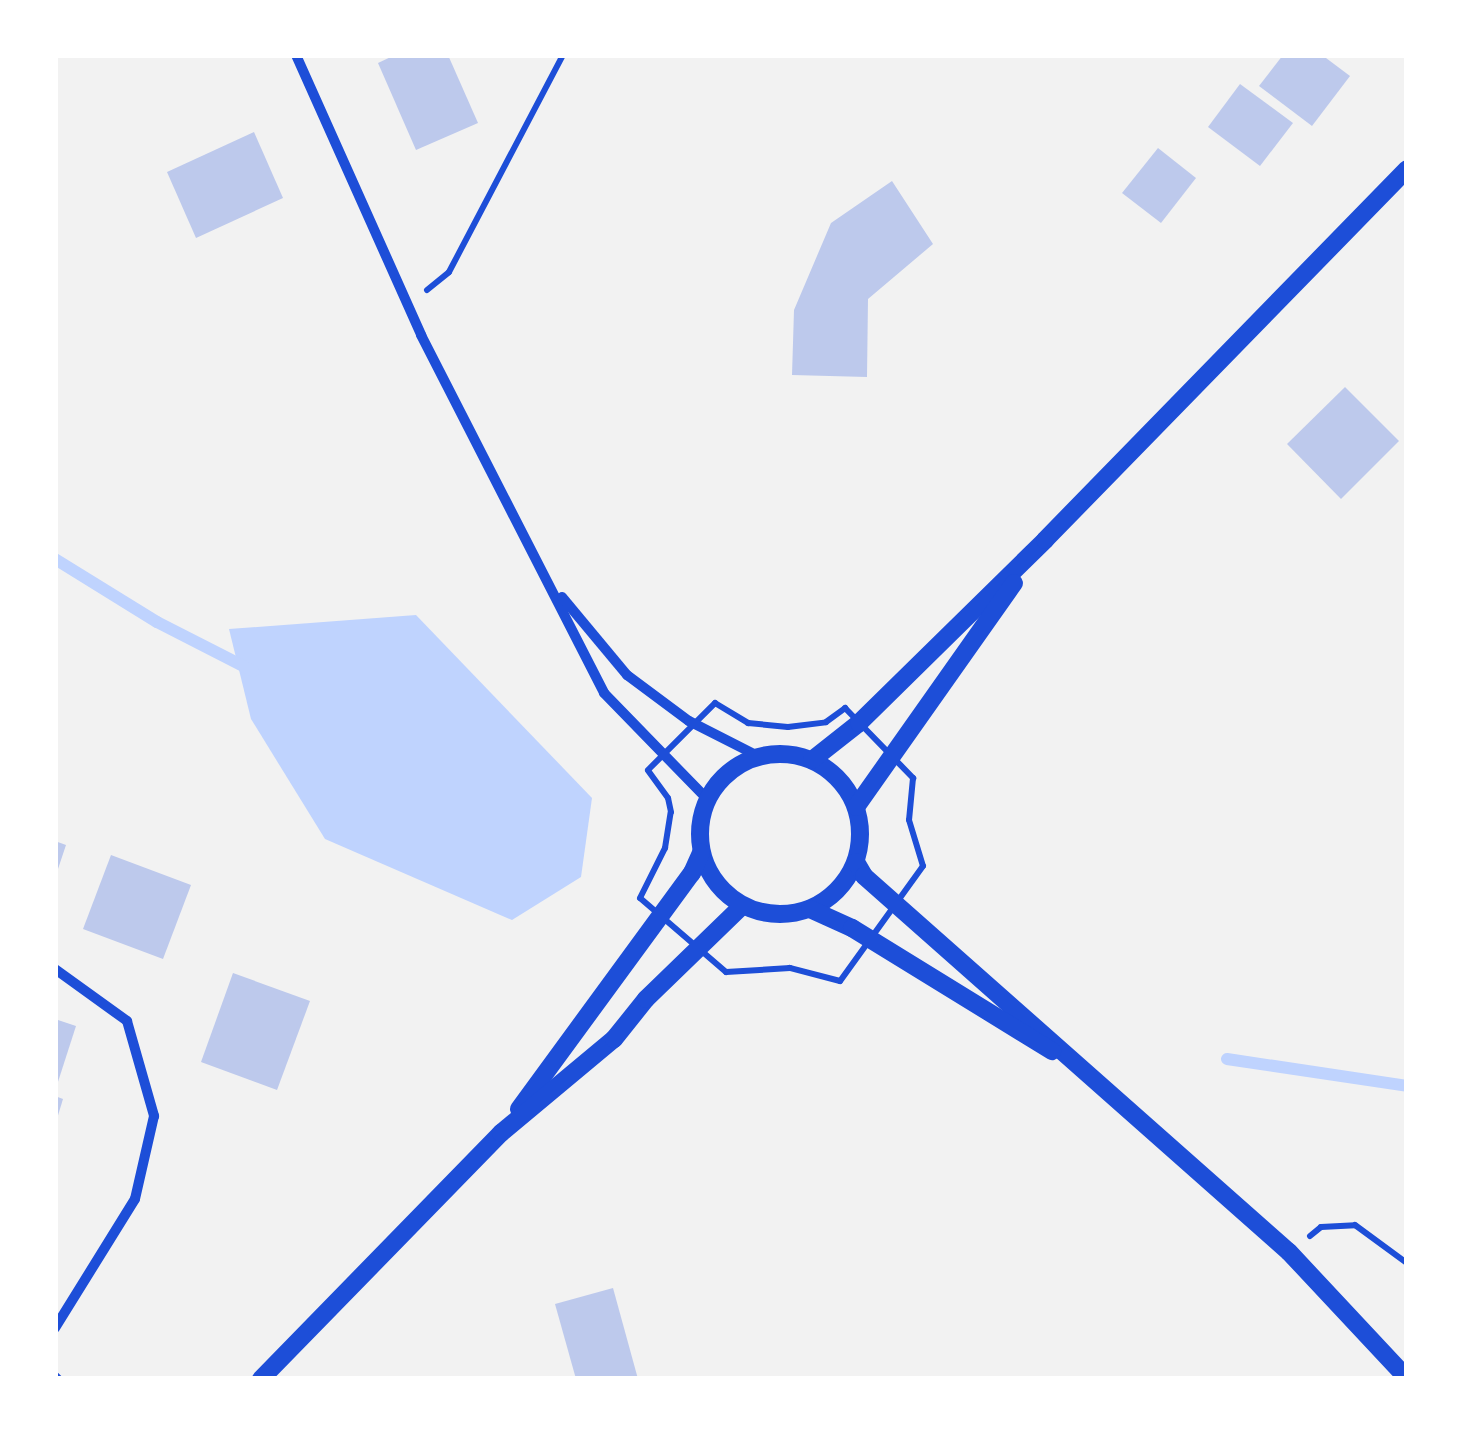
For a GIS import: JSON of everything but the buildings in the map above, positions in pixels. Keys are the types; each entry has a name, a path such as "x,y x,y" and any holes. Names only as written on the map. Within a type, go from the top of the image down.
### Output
{"street":[{"path":"296,55 406,302 604,693 707,799"},
{"path":"812,760 859,723 1046,540 1407,169"},
{"path":"856,808 890,754 1046,540"},
{"path":"548,581 627,675 695,724 758,756"},
{"path":"785,753 812,760 846,788 856,808 861,834 856,862 845,882 810,909 787,915 742,906 710,874 701,852 701,816 707,799 728,773 758,756 785,753"},
{"path":"501,1133 692,873 701,852"},
{"path":"856,862 864,876 1289,1252 1407,1378"},
{"path":"261,1379 501,1133 614,1039 742,906"},
{"path":"810,909 870,939 1091,1075"},
{"path":"55,969 127,1021 154,1116 135,1199 55,1328"}],"path":[{"path":"406,302 449,272 563,55"},
{"path":"715,704 748,723 788,727 826,722 846,708 859,723 913,778 909,820 914,850 923,866 840,980 790,968 726,972 640,898 665,848 671,812 668,798 648,770 715,704"},
{"path":"1289,1252 1322,1227 1355,1225 1407,1263"}],"water":[{"path":"416,615 592,798 581,877 512,920 325,839 251,719 229,629"}],"waterway":[{"path":"55,559 157,622 253,671"},
{"path":"1227,1059 1407,1086"}]}
